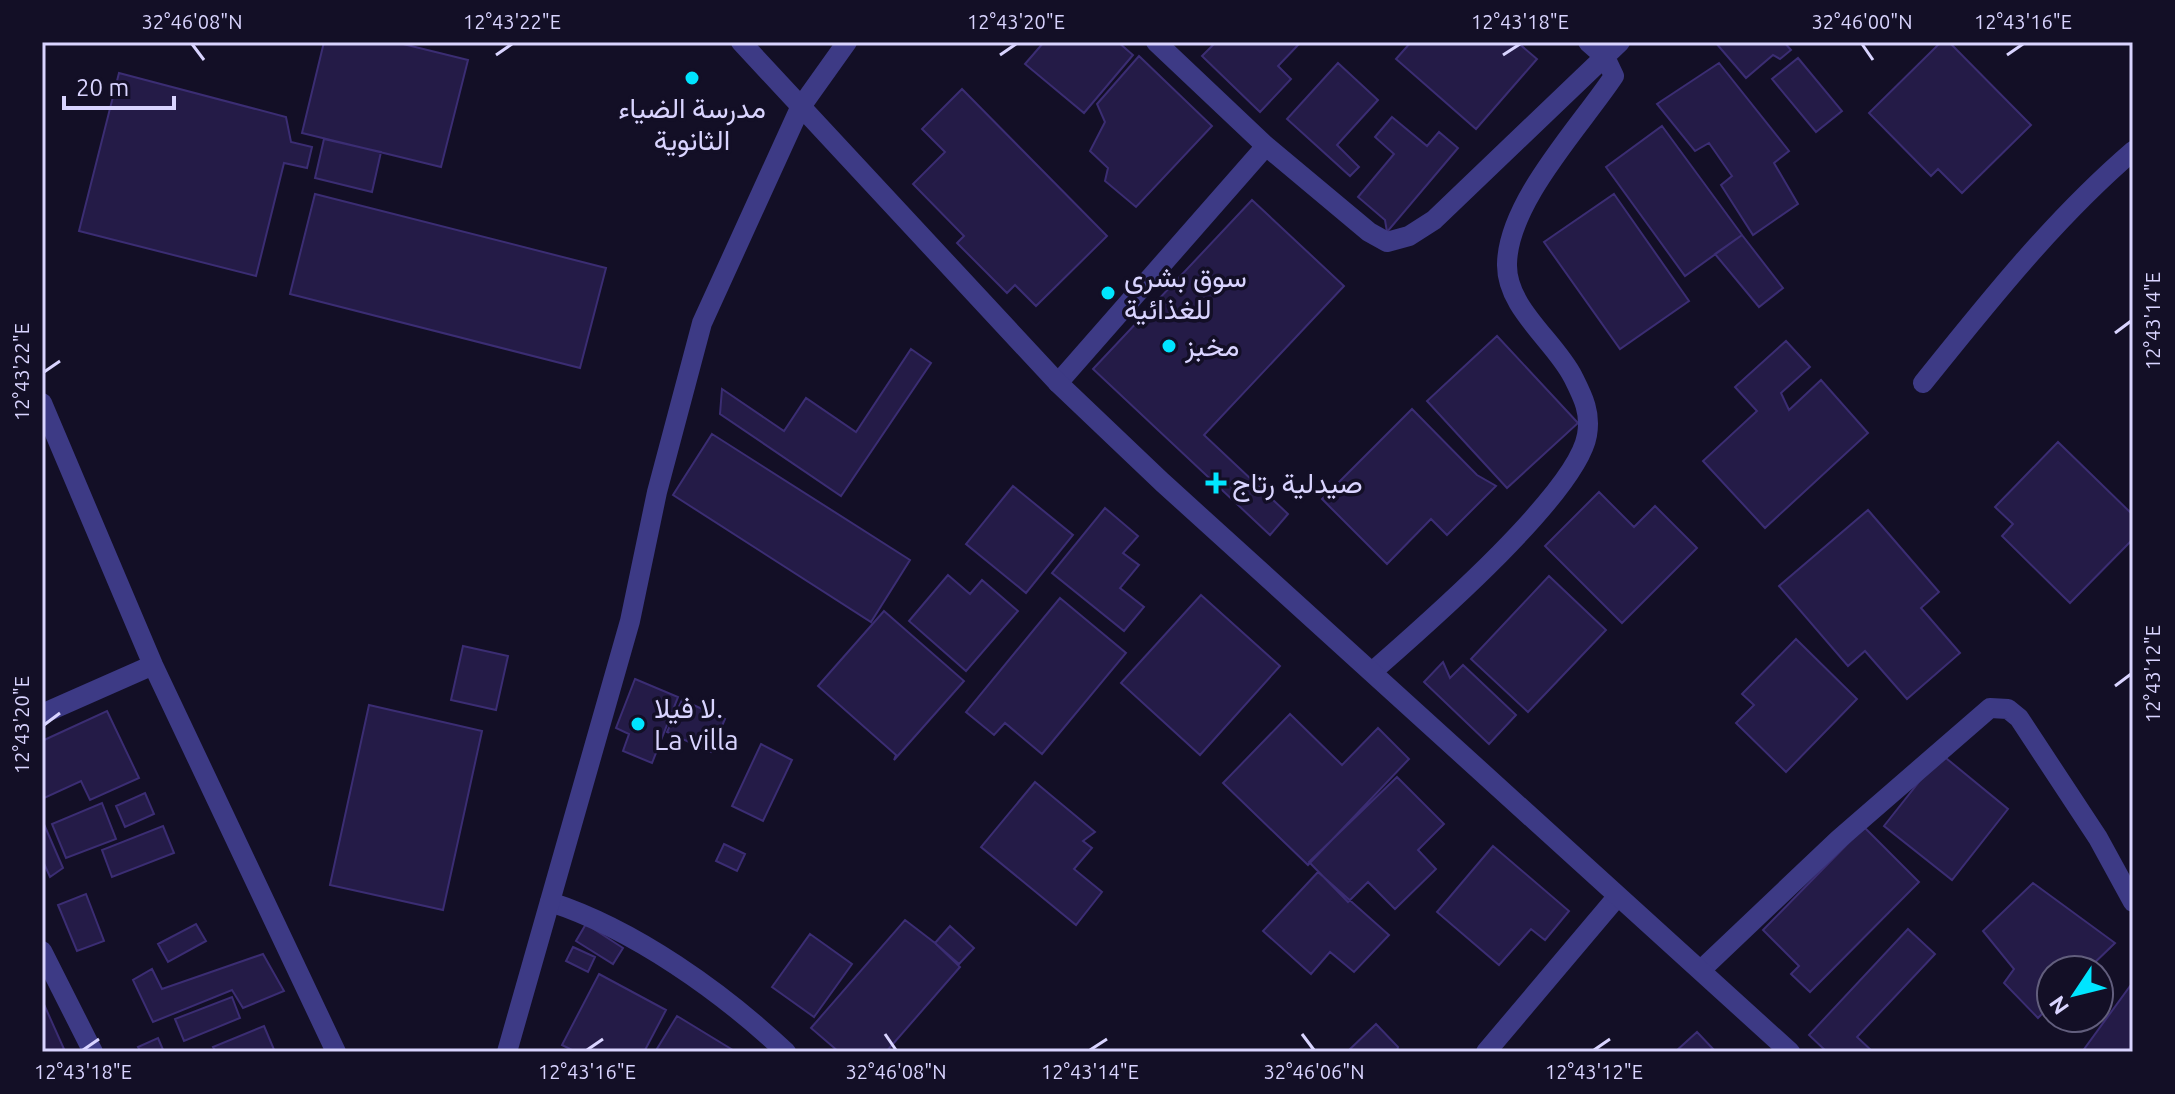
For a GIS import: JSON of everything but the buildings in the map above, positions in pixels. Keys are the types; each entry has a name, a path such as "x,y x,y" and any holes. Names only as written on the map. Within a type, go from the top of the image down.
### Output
{"street":[{"path":"741,42 1058,383 1162,482 1790,1052"},
{"path":"507,1052 630,621 657,492 702,323 800,108 847,42"},
{"path":"1156,42 1266,146 1369,232 1387,242 1409,236 1434,220 1620,42"},
{"path":"1373,671 1507,546 1544,505 1575,462 1587,437 1589,410 1572,374 1511,289 1507,264 1513,234 1525,206 1614,76 1605,57 1588,42"},
{"path":"1058,383 1266,146"},
{"path":"1923,383 1999,288 2103,176 2133,151"},
{"path":"42,403 153,665 336,1052"},
{"path":"42,714 153,665"},
{"path":"1701,970 1839,839 1990,708 2008,709 2019,718 2098,838 2133,902"},
{"path":"1486,1052 1617,897"},
{"path":"550,902 594,916 667,962 753,1021 786,1052"},
{"path":"42,951 93,1052"}],"place":[{"name":"مدرسة الضياء الثانوية","path":"692,78"},
{"name":"سوق بشرى للغذائية","path":"1108,293"},
{"name":"مخبز","path":"1169,346"},
{"name":"صيدلية رتاج","path":"1216,483"},
{"name":"لا فيلا. La villa","path":"638,724"}]}
